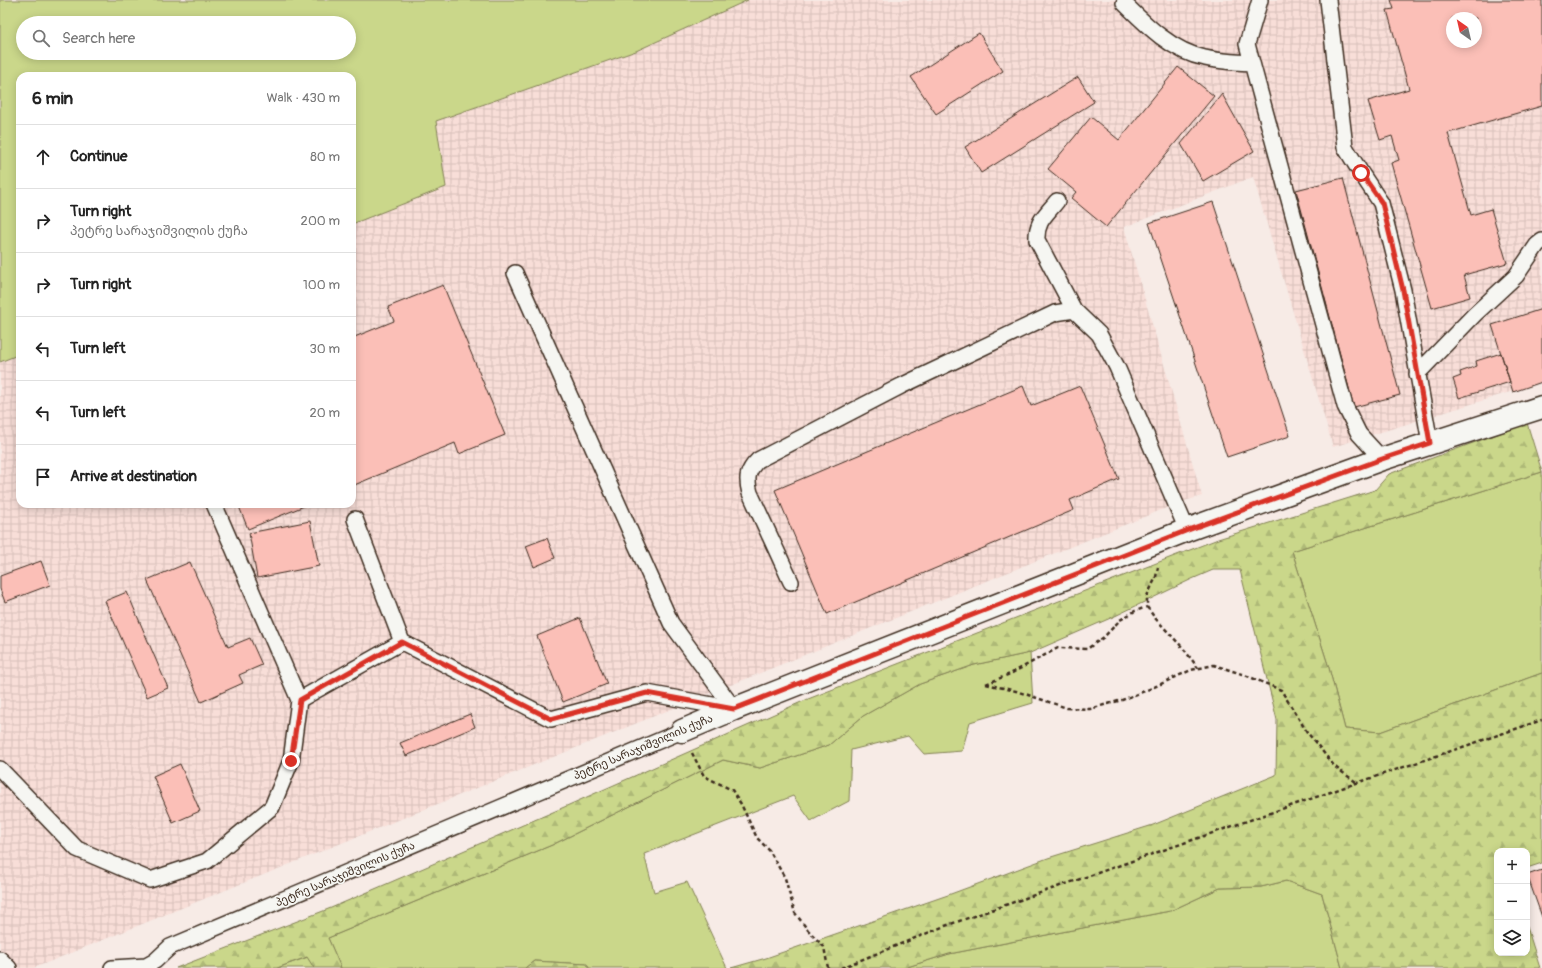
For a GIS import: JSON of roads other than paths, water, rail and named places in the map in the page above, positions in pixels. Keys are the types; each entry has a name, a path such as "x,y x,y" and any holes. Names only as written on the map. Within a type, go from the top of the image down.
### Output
{"street":[{"name":"პეტრე სარაჯიშვილის ქუჩა","path":"682,731 734,709 1188,530 1382,459 1542,407"}],"lane":[{"path":"1260,0 1247,44 1252,63 1345,406 1359,434 1382,459"},
{"path":"1328,0 1345,147 1382,203 1403,290 1430,443"},
{"path":"1124,3 1147,26 1182,50 1205,58 1252,63"},
{"path":"1057,201 1036,229 1037,240 1074,310 1099,334 1117,367 1188,530"},
{"path":"1417,374 1475,314 1516,276 1537,245 1542,241"},
{"path":"515,273 671,623 734,709"},
{"path":"791,582 750,493 747,480 751,468 758,460 908,383 1055,313 1074,310"},
{"path":"0,769 77,849 150,880 207,861 272,807 291,761 300,700 216,508"},
{"path":"355,519 402,642 551,719 647,693 734,709"},
{"path":"300,700 402,642"},
{"name":"პეტრე სარაჯიშვილის ქუჩა","path":"112,968 146,966 155,961 170,947 682,731"},
{"path":"0,959 9,968"}]}
